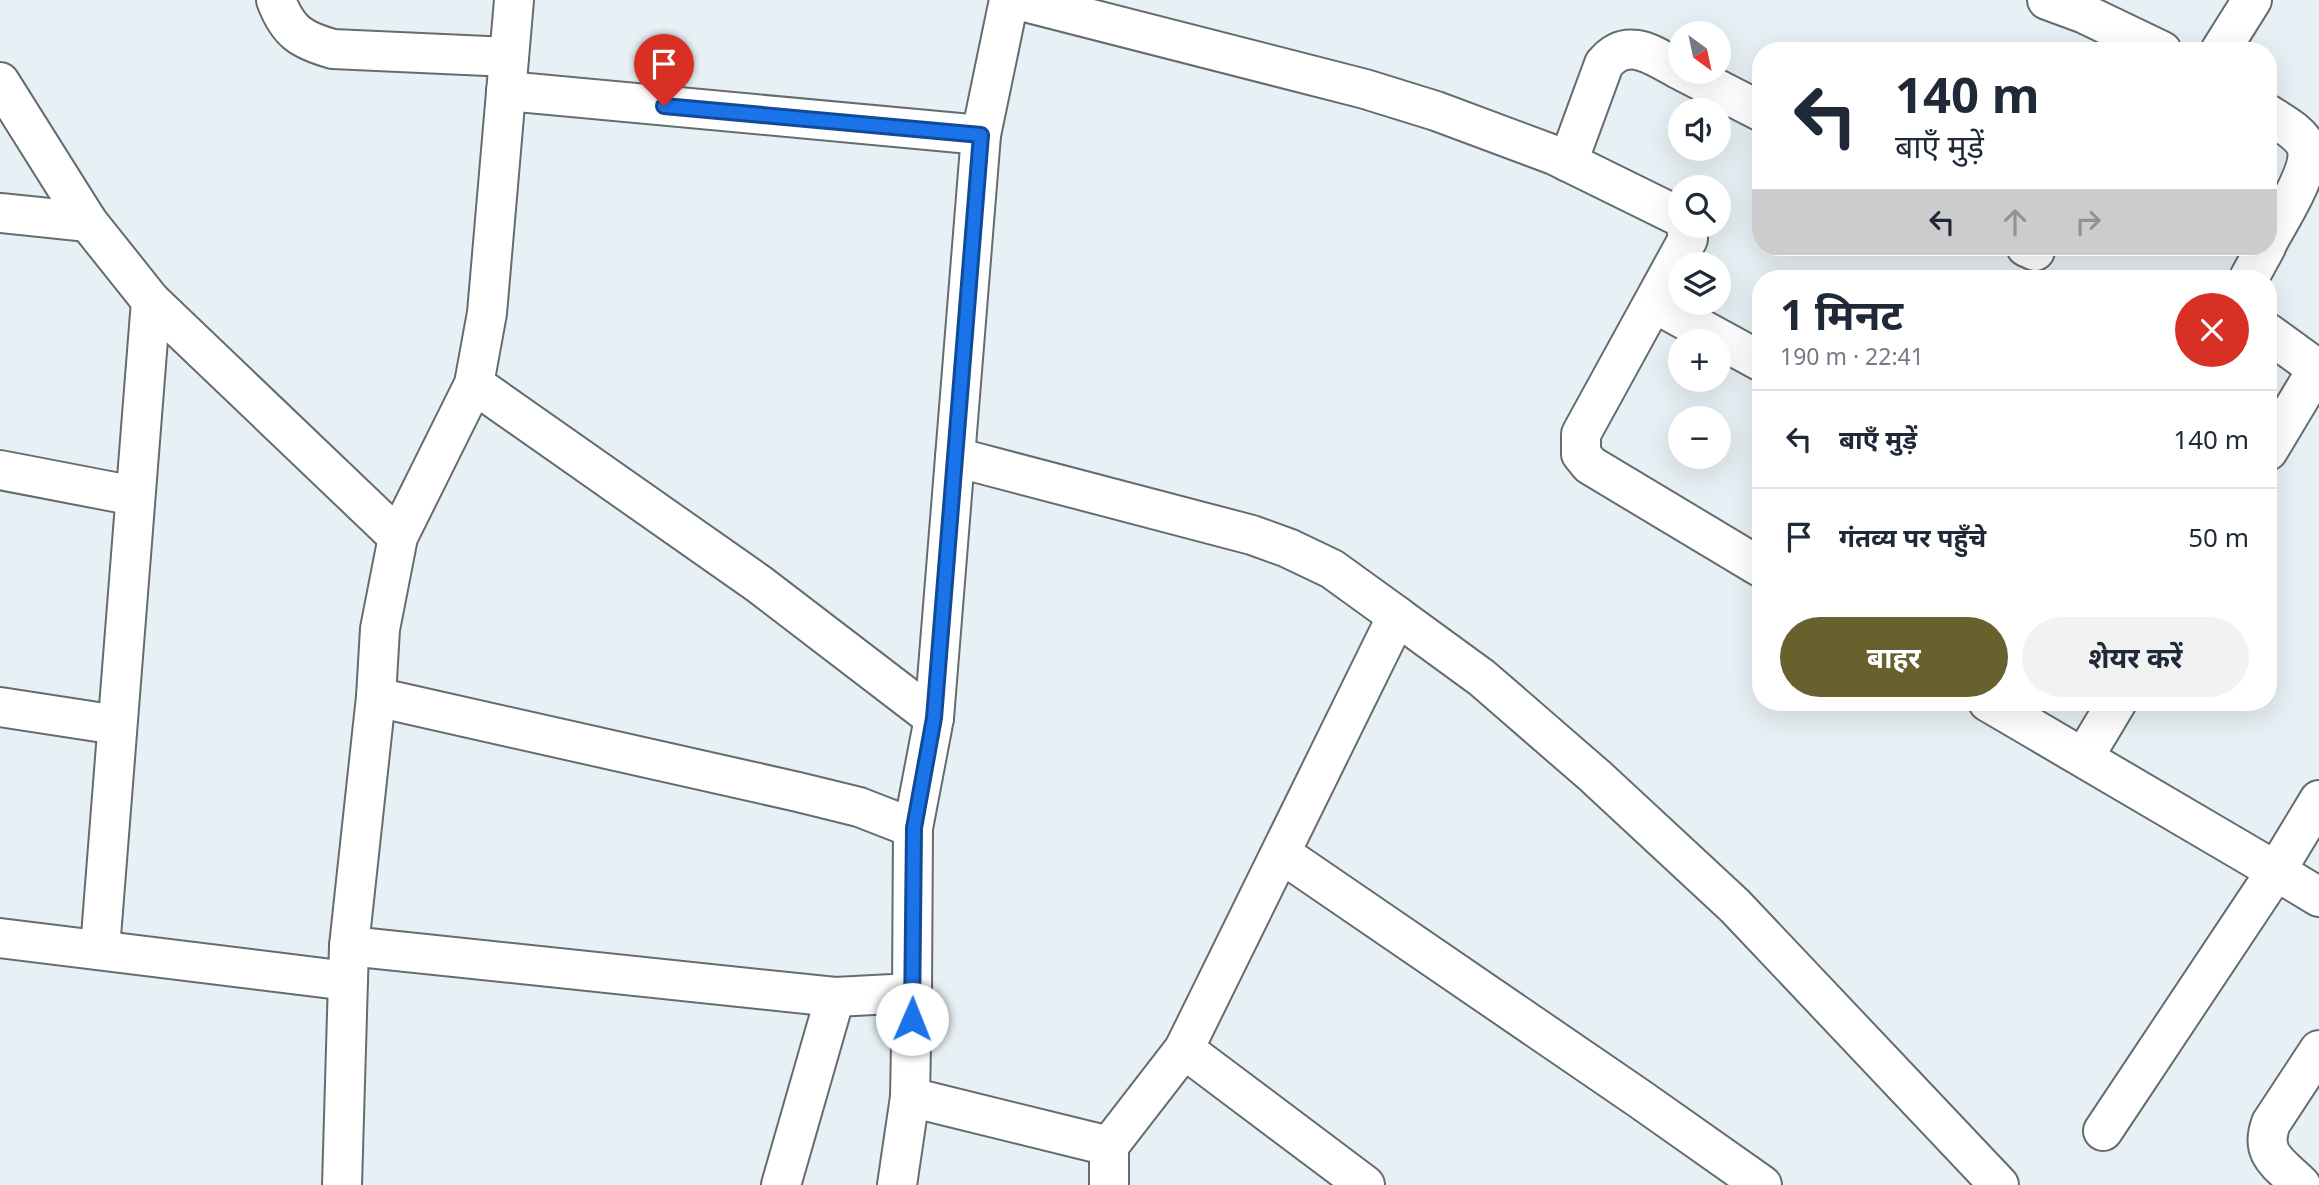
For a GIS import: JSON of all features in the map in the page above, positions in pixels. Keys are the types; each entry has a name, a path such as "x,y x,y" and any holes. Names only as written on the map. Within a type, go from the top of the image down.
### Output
{"street":[{"path":"276,0 282,17 294,32 309,43 333,49 981,135"},
{"path":"342,1185 349,964 376,697 380,629 398,537 474,384 487,313 514,0"},
{"path":"897,1185 911,1097 914,828 934,718 981,135 1009,0"},
{"path":"1017,0 1365,89 1436,111 1568,162 1668,211"},
{"path":"2047,0 2085,14 2143,42"},
{"path":"2226,42 2252,0"},
{"path":"1568,162 1604,64 1611,55 1624,50 1640,50 1668,64"},
{"path":"0,82 88,222 152,301 398,537"},
{"path":"1707,84 1752,107"},
{"path":"2277,120 2305,144 2308,155 2305,169 2277,224"},
{"path":"0,213 88,222"},
{"path":"1689,238 1581,434 1581,454 1590,466 1752,562"},
{"path":"100,949 152,301"},
{"path":"1654,303 1752,357"},
{"path":"2277,339 2318,368 2277,436"},
{"path":"474,384 759,584 934,718"},
{"path":"956,457 1252,535 1288,548 1332,569 1482,678 1595,776 1735,906 1998,1185"},
{"path":"0,470 135,496"},
{"path":"1109,1185 1109,1146 1184,1049 1282,854 1396,616"},
{"path":"376,697 798,792 859,807 914,828"},
{"path":"0,707 117,726"},
{"path":"2004,711 2319,897"},
{"path":"2084,757 2112,711"},
{"path":"2104,1131 2276,871 2319,800"},
{"path":"1282,854 1762,1185"},
{"path":"0,938 100,949 835,997 912,993"},
{"path":"781,1185 835,997"},
{"path":"1184,1049 1365,1185"},
{"path":"2301,1185 2269,1152 2266,1136 2271,1123 2319,1051"},
{"path":"911,1097 1109,1146"}],"route":[{"path":"664,106 981,135 934,718 914,828 912,1019"}]}
